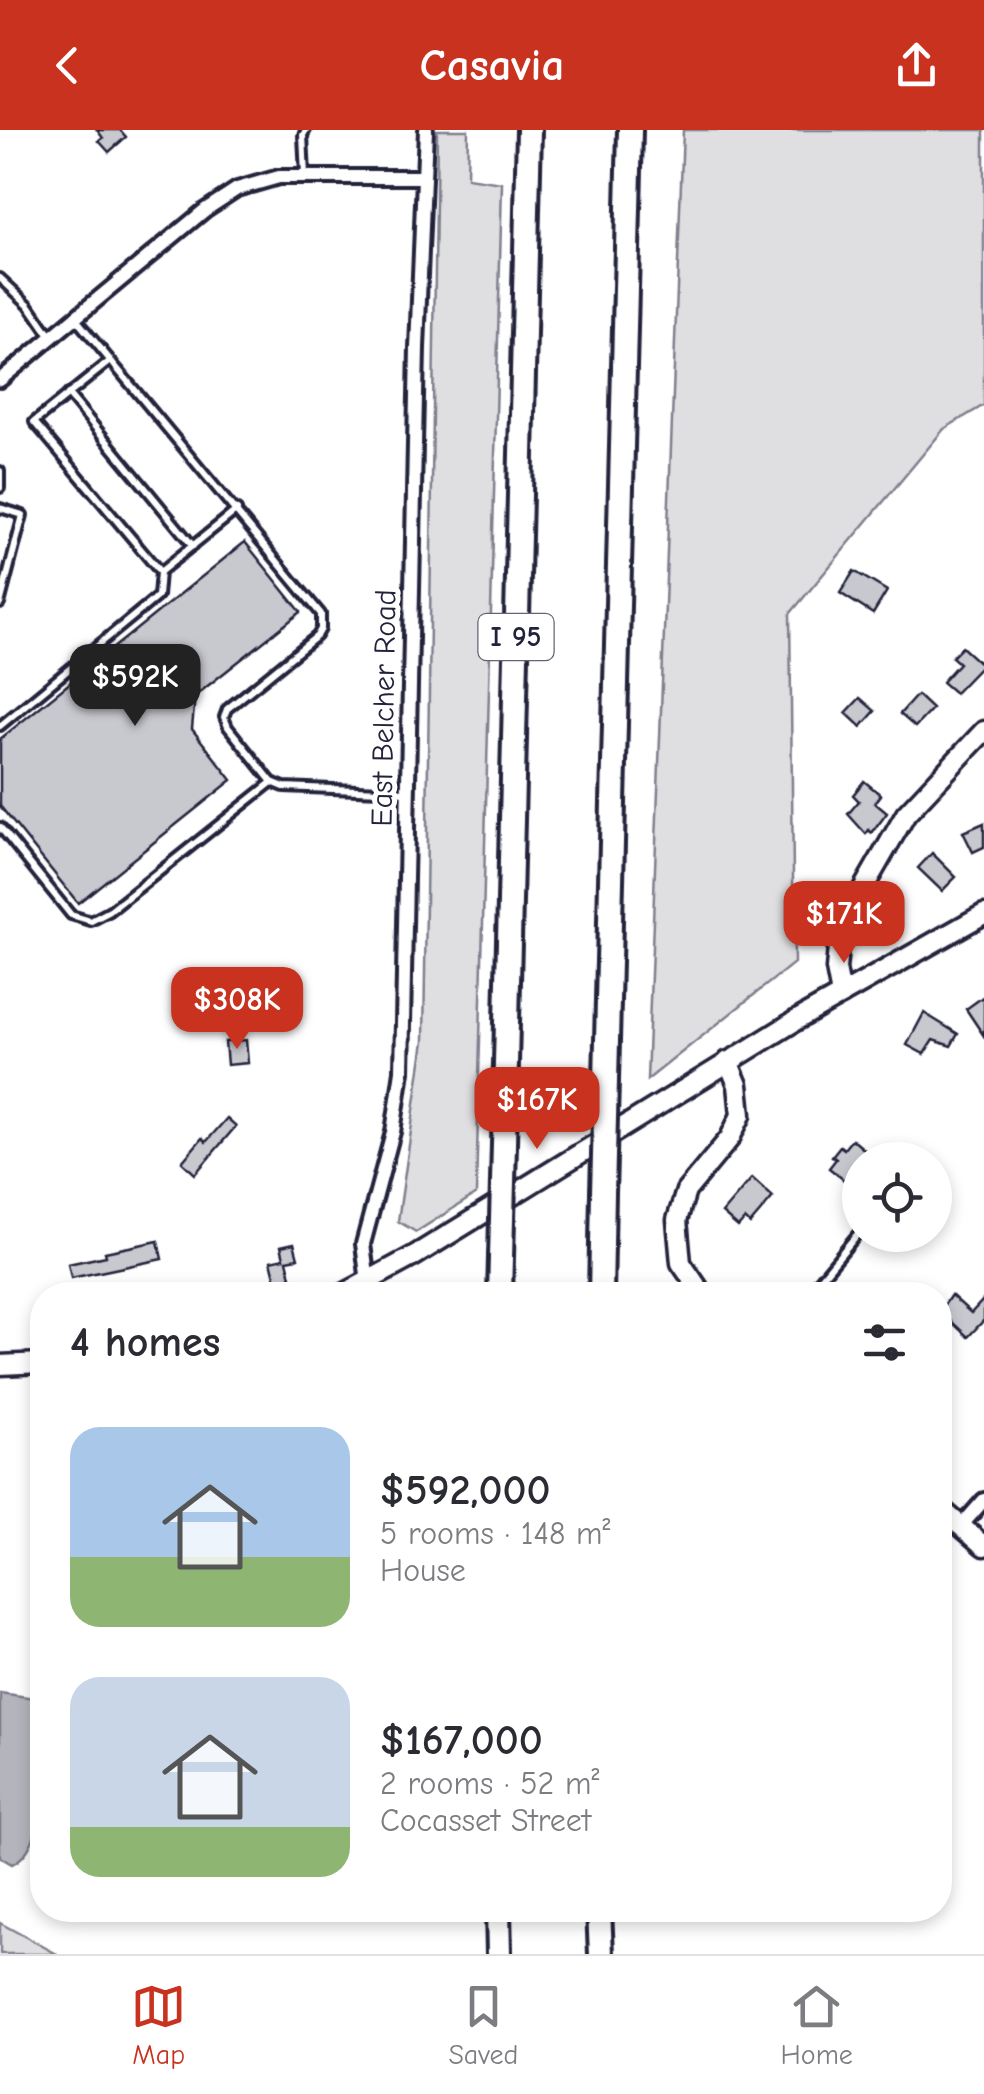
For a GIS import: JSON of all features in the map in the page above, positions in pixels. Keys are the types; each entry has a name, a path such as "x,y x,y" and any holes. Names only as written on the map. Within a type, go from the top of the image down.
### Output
{"highway":[{"name":"I 95","path":"500,1282 529,130"},
{"path":"601,1282 630,130"},
{"path":"498,1922 499,1954"},
{"path":"600,1922 601,1954"}],"main road":[{"path":"841,995 836,969 839,937 853,906 906,814 984,730"},
{"path":"368,1282 728,1061 984,914"},
{"path":"694,1282 681,1263 678,1220 686,1192 730,1138 741,1115 738,1085 728,1061"},
{"path":"0,1364 30,1363"},
{"path":"952,1518 984,1546"}],"street":[{"name":"East Belcher Road","path":"368,1282 363,1244 401,1087 426,130"},
{"path":"0,380 205,210 237,188 260,180 306,176 424,176"},
{"path":"961,1526 984,1500"}],"lane":[{"path":"306,130 306,176"},
{"path":"0,278 29,306 51,338"},
{"path":"76,318 315,604 322,620 318,636 226,712 226,724 272,782 298,790 408,792"},
{"path":"0,726 158,596 160,572 34,422 110,361"},
{"path":"68,394 193,546"},
{"path":"0,471 0,488"},
{"path":"0,508 24,514 0,604"},
{"path":"160,572 237,510"},
{"path":"0,827 71,915 91,921 110,911 272,782"},
{"path":"818,1282 843,1252"}],"shaded area":[{"path":"437,130 468,130 467,178 502,183 476,1194 416,1232 398,1221 424,1041"},
{"path":"683,130 984,130 984,405 944,429 790,614 794,963 647,1080"},
{"path":"0,1693 30,1697 30,1844 12,1864 0,1857"},
{"path":"0,1923 57,1954 0,1954"}],"building":[{"path":"97,130 120,130 126,137 109,152 99,141 103,138"},
{"path":"245,542 301,612 195,696 192,729 232,780 78,903 0,806 0,739"},
{"path":"854,571 887,591 873,614 840,593"},
{"path":"962,647 982,665 955,693 942,682 959,663 952,657"},
{"path":"917,695 932,709 915,727 900,714"},
{"path":"860,698 875,711 861,727 846,713"},
{"path":"864,781 881,795 875,803 887,813 872,833 869,830 866,834 848,814 859,801 853,795"},
{"path":"984,823 984,847 973,852 963,832"},
{"path":"932,853 956,877 942,891 918,868"},
{"path":"984,996 984,1036 966,1009"},
{"path":"924,1013 958,1034 951,1046 933,1040 924,1054 907,1045"},
{"path":"246,1040 248,1063 227,1065 225,1042"},
{"path":"227,1118 236,1126 195,1174 182,1162 202,1138 206,1142"},
{"path":"842,1148 842,1178 829,1168"},
{"path":"752,1178 773,1197 750,1224 745,1219 738,1227 722,1213"},
{"path":"158,1241 162,1259 71,1278 68,1264"},
{"path":"294,1243 298,1258 287,1260 291,1277 276,1281 271,1261 284,1258 281,1246"},
{"path":"952,1296 971,1313 984,1299 984,1320 968,1337 952,1322"}]}
